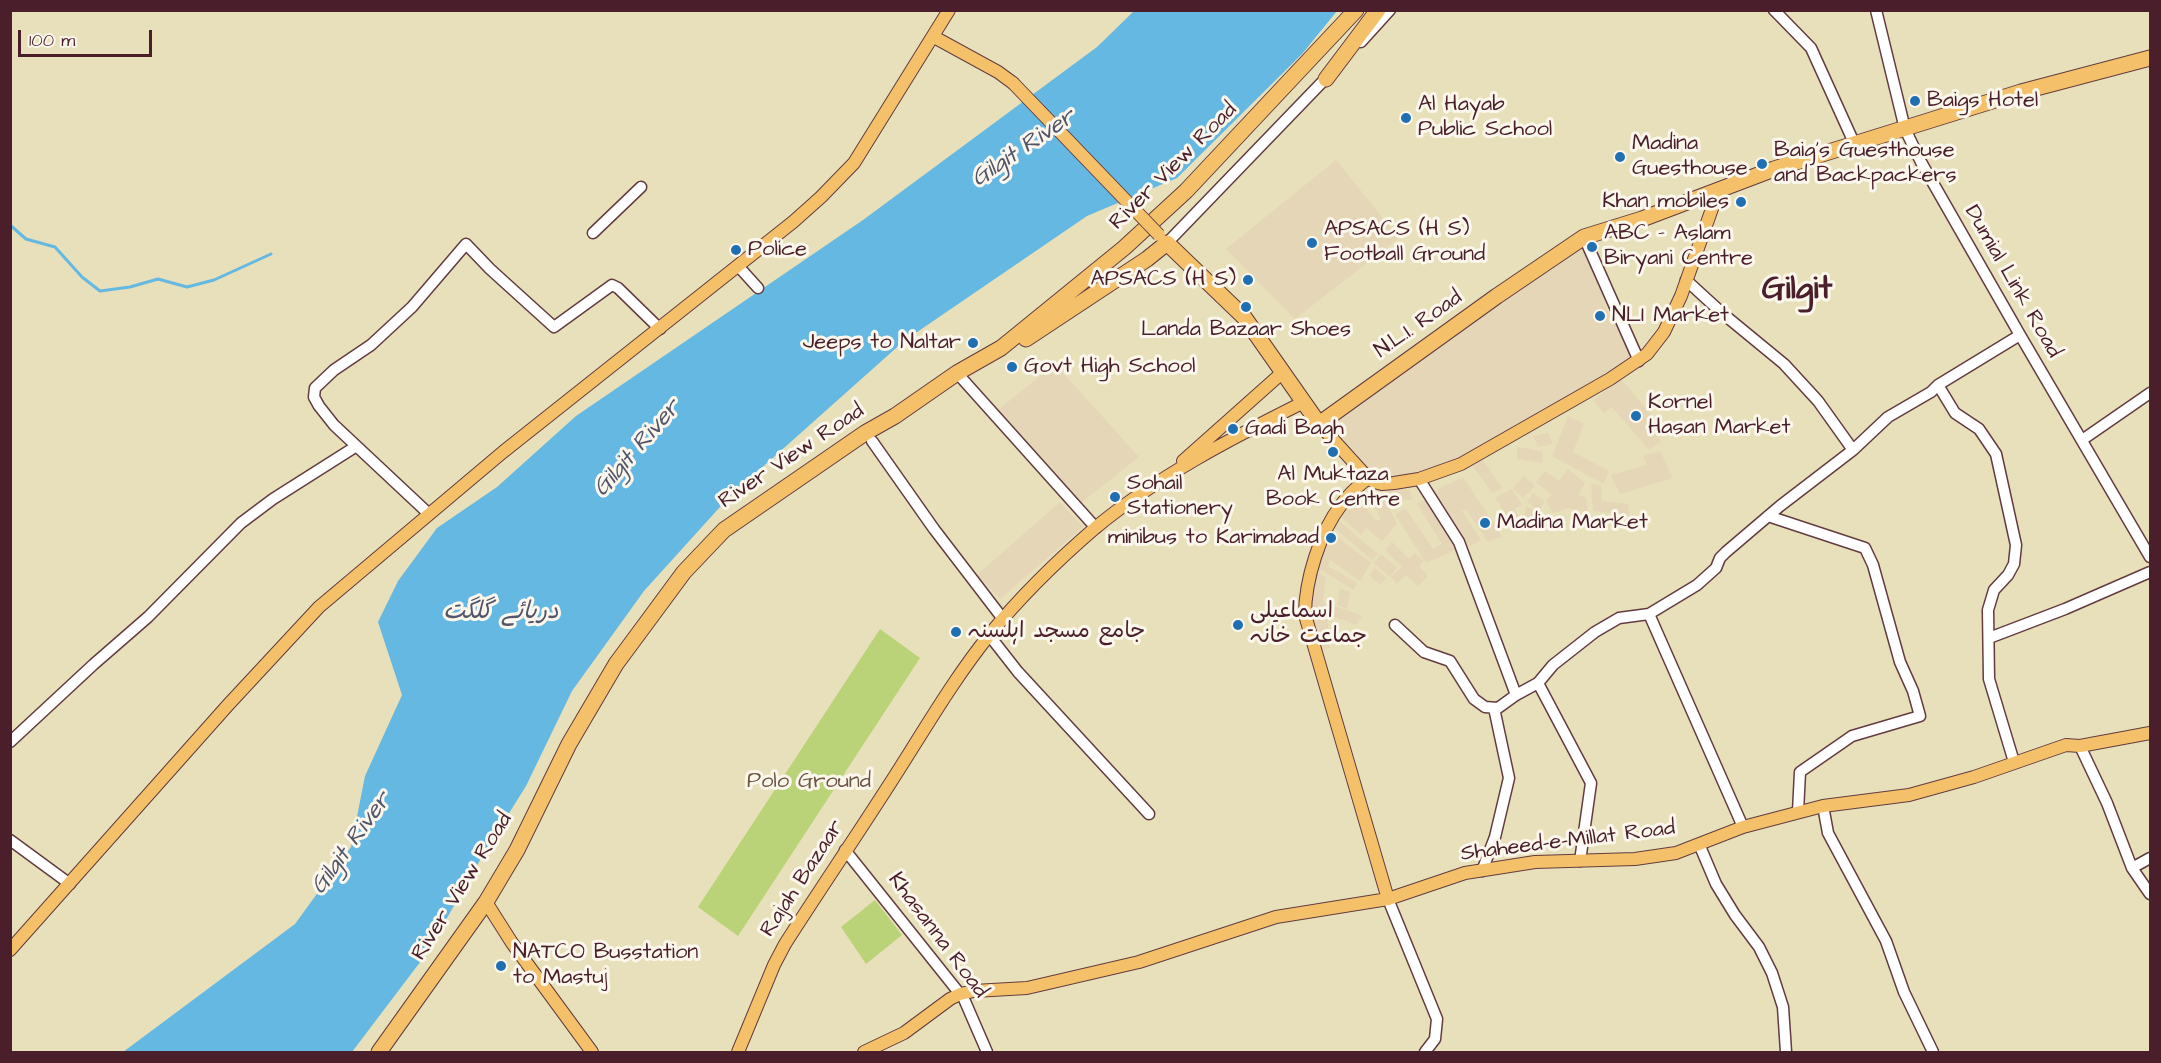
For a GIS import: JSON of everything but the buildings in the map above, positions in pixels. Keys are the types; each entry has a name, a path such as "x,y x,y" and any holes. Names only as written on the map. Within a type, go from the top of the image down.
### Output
{"highway":[{"name":"River View Road","path":"379,1053 486,902 517,850 569,744 616,664 684,572 724,530 865,433 895,416 957,373 1001,348 1124,248 1186,191 1356,10"},
{"path":"1326,79 1378,10"},
{"name":"N.L.I. Road","path":"1320,424 1497,296 1584,237 1642,219 1774,169 2021,92 2151,58"},
{"path":"1001,348 1013,347 1024,341 1147,259 1163,239 1244,317 1320,424"}],"main road":[{"path":"10,950 282,646 320,608 503,452 739,267 807,210 854,163 949,10"},
{"path":"934,37 998,72 1013,83 1163,239"},
{"path":"1320,424 1368,478 1382,484 1419,479 1461,464 1560,408 1639,361 1653,348 1664,332 1686,280 1719,189"},
{"path":"1158,483 1283,372"},
{"path":"1158,483 1225,442 1304,402"},
{"path":"1217,430 1225,442"},
{"path":"1368,478 1341,505 1330,521 1317,552 1310,577 1305,601 1305,615 1342,749 1388,899"},
{"name":"Rajah Bazaar","path":"738,1053 774,965 845,850 962,672 989,635 1051,569 1095,528 1158,483"},
{"name":"Shaheed-e-Millat Road","path":"864,1053 904,1033 960,994 1027,988 1139,962 1276,918 1388,899 1465,873 1535,862 1635,859 1676,853 1743,826 1797,812 1823,806 1909,795 1974,777 2066,745 2080,746 2151,733"},
{"path":"486,902 512,943 592,1053"}],"street":[{"path":"1163,239 1326,79 1390,10"},
{"path":"1774,10 1811,48 1855,145"},
{"name":"Dumial Link Road","path":"1876,10 1905,129 1926,171 2151,557"},
{"path":"592,233 641,187"},
{"path":"1584,237 1639,361"},
{"path":"429,514 355,447 319,406 314,397 315,388 343,363 371,345 412,307 466,244 554,327 612,285 618,288 660,329"},
{"path":"739,267 758,288"},
{"path":"1686,280 1784,364 1818,401 1853,450"},
{"path":"1395,625 1424,652 1450,661 1474,699 1485,707 1498,708 1538,683 1553,664 1595,632 1619,618 1649,614 1697,585 1709,575 1726,552 1853,450 1888,417 2020,335"},
{"path":"957,373 1095,528"},
{"path":"1938,386 1955,413 1979,429 1996,454 2016,545 2014,564 2008,576 1994,590 1988,610 1989,679 2014,762"},
{"path":"2082,440 2151,393"},
{"path":"872,441 934,529 1003,619"},
{"path":"10,742 148,617 241,523 273,499 355,447"},
{"path":"1419,479 1459,542 1516,695"},
{"path":"1768,516 1865,548 1873,565 1900,662 1913,691 1920,716 1852,736 1800,772 1797,812"},
{"path":"1989,638 2065,609 2151,572"},
{"path":"1649,614 1743,826"},
{"path":"989,635 1018,672 1149,814"},
{"path":"1538,683 1591,783 1580,861"},
{"path":"1482,871 1495,837 1509,778 1494,708"},
{"path":"2080,746 2107,803 2132,868 2151,894"},
{"path":"1823,806 1828,833 1886,941 1904,992 1933,1053"},
{"path":"10,840 70,884"},
{"path":"1699,844 1716,884 1759,947 1772,973 1783,1007 1786,1053"},
{"name":"Khasanna Road","path":"845,850 960,994 970,1011 987,1053"},
{"path":"2132,868 2151,858"},
{"path":"1388,899 1437,1019 1435,1039 1425,1053"}],"shaded area":[{"name":"APSACS (H S) Football Ground","path":"1336,160 1399,238 1295,319 1226,249"},
{"name":"NLI Market","path":"1584,237 1607,310 1639,361 1448,470 1382,484 1319,425"},
{"path":"1055,364 1139,457 1076,507 993,414"},
{"name":"Kornel Hasan Market","path":"1621,379 1655,419 1647,425 1661,441 1649,450 1612,407 1604,413 1593,400"},
{"name":"Kornel Hasan Market","path":"1568,416 1584,424 1573,452 1609,471 1604,484 1552,456"},
{"path":"1548,433 1553,444 1538,447 1533,436"},
{"path":"1517,447 1542,451 1543,463 1517,459"},
{"name":"Kornel Hasan Market","path":"1660,451 1673,478 1620,494 1611,475 1647,465 1643,456"},
{"path":"1483,460 1502,488 1492,493 1473,466"},
{"path":"1568,469 1585,483 1578,495 1586,498 1588,512 1569,508 1553,513 1546,500 1552,495 1536,482 1545,471 1559,481"},
{"path":"1524,476 1535,486 1523,498 1513,488"},
{"name":"Madina Market","path":"1463,477 1502,536 1488,542 1466,509 1462,511 1481,540 1468,547 1432,492"},
{"name":"Kornel Hasan Market","path":"1591,484 1601,485 1602,501 1628,504 1629,515 1593,511"},
{"path":"1379,489 1397,524 1382,541 1366,528 1361,535 1341,517 1356,496 1376,521 1381,519 1365,492"},
{"path":"1385,489 1410,490 1412,500 1387,499"},
{"path":"1512,489 1522,505 1514,509 1524,523 1514,528 1495,498"},
{"path":"1533,493 1545,501 1539,510 1527,502"},
{"name":"Madina Market","path":"1427,499 1458,549 1426,563 1395,514 1406,509 1433,549 1442,544 1417,504"},
{"path":"1060,502 1083,527 1000,599 977,575"},
{"path":"1526,507 1541,512 1539,522 1524,516"},
{"path":"1337,519 1378,554 1372,560 1332,526"},
{"path":"1331,532 1371,563 1360,581 1330,560 1328,566 1357,583 1354,590 1316,567"},
{"path":"1392,542 1409,559 1415,553 1424,561 1419,566 1428,576 1418,586 1406,575 1397,584 1391,577 1402,567 1385,550"},
{"path":"1381,554 1397,568 1390,577 1374,563"},
{"path":"1375,568 1386,578 1380,585 1369,575"},
{"path":"1317,572 1326,578 1323,602 1362,616 1356,625 1327,614 1330,648 1318,652 1310,604"},
{"path":"1340,588 1350,592 1347,609 1337,605"}],"green space":[{"name":"Polo Ground","path":"880,629 920,658 738,936 698,907"},
{"path":"875,900 902,935 866,964 841,927"}],"water":[{"name":"دریائے گلگت","path":"1134,11 1337,11 1302,54 1177,178 1087,216 904,341 729,497 644,591 572,691 526,786 483,855 427,953 352,1052 123,1052 295,924 351,847 365,776 402,695 378,622 398,581 437,528 497,487 576,416 863,220 1097,47"}],"waterway":[{"path":"10,225 26,239 55,247 82,277 100,291 130,287 158,279 187,287 214,280 271,254"}],"place":[{"name":"Baigs Hotel","path":"1915,101"},
{"name":"Al Hayab Public School","path":"1406,118"},
{"name":"Madina Guesthouse","path":"1620,157"},
{"name":"Baig's Guesthouse and Backpackers","path":"1762,164"},
{"name":"Khan mobiles","path":"1741,202"},
{"name":"APSACS (H S) Football Ground","path":"1312,243"},
{"name":"ABC - Aslam Biryani Centre","path":"1592,247"},
{"name":"Police","path":"736,250"},
{"name":"APSACS (H S)","path":"1248,280"},
{"name":"Landa Bazaar Shoes","path":"1246,307"},
{"name":"NLI Market","path":"1600,316"},
{"name":"Jeeps to Naltar","path":"973,343"},
{"name":"Govt High School","path":"1012,367"},
{"name":"Kornel Hasan Market","path":"1636,416"},
{"name":"Gadi Bagh","path":"1233,429"},
{"name":"Al Muktaza Book Centre","path":"1333,452"},
{"name":"Sohail Stationery","path":"1115,497"},
{"name":"Madina Market","path":"1485,523"},
{"name":"minibus to Karimabad","path":"1331,538"},
{"name":"اسماعیلی جماعت خانہ","path":"1238,625"},
{"name":"جامع مسجد اہلسنہ","path":"956,632"},
{"name":"NATCO Busstation to Mastuj","path":"501,966"}],"district":[{"name":"Gilgit","path":"1797,291"}],"water label":[{"name":"Gilgit River","path":"1024,149"},
{"name":"Gilgit River","path":"638,449"},
{"name":"Gilgit River","path":"352,844"}]}
